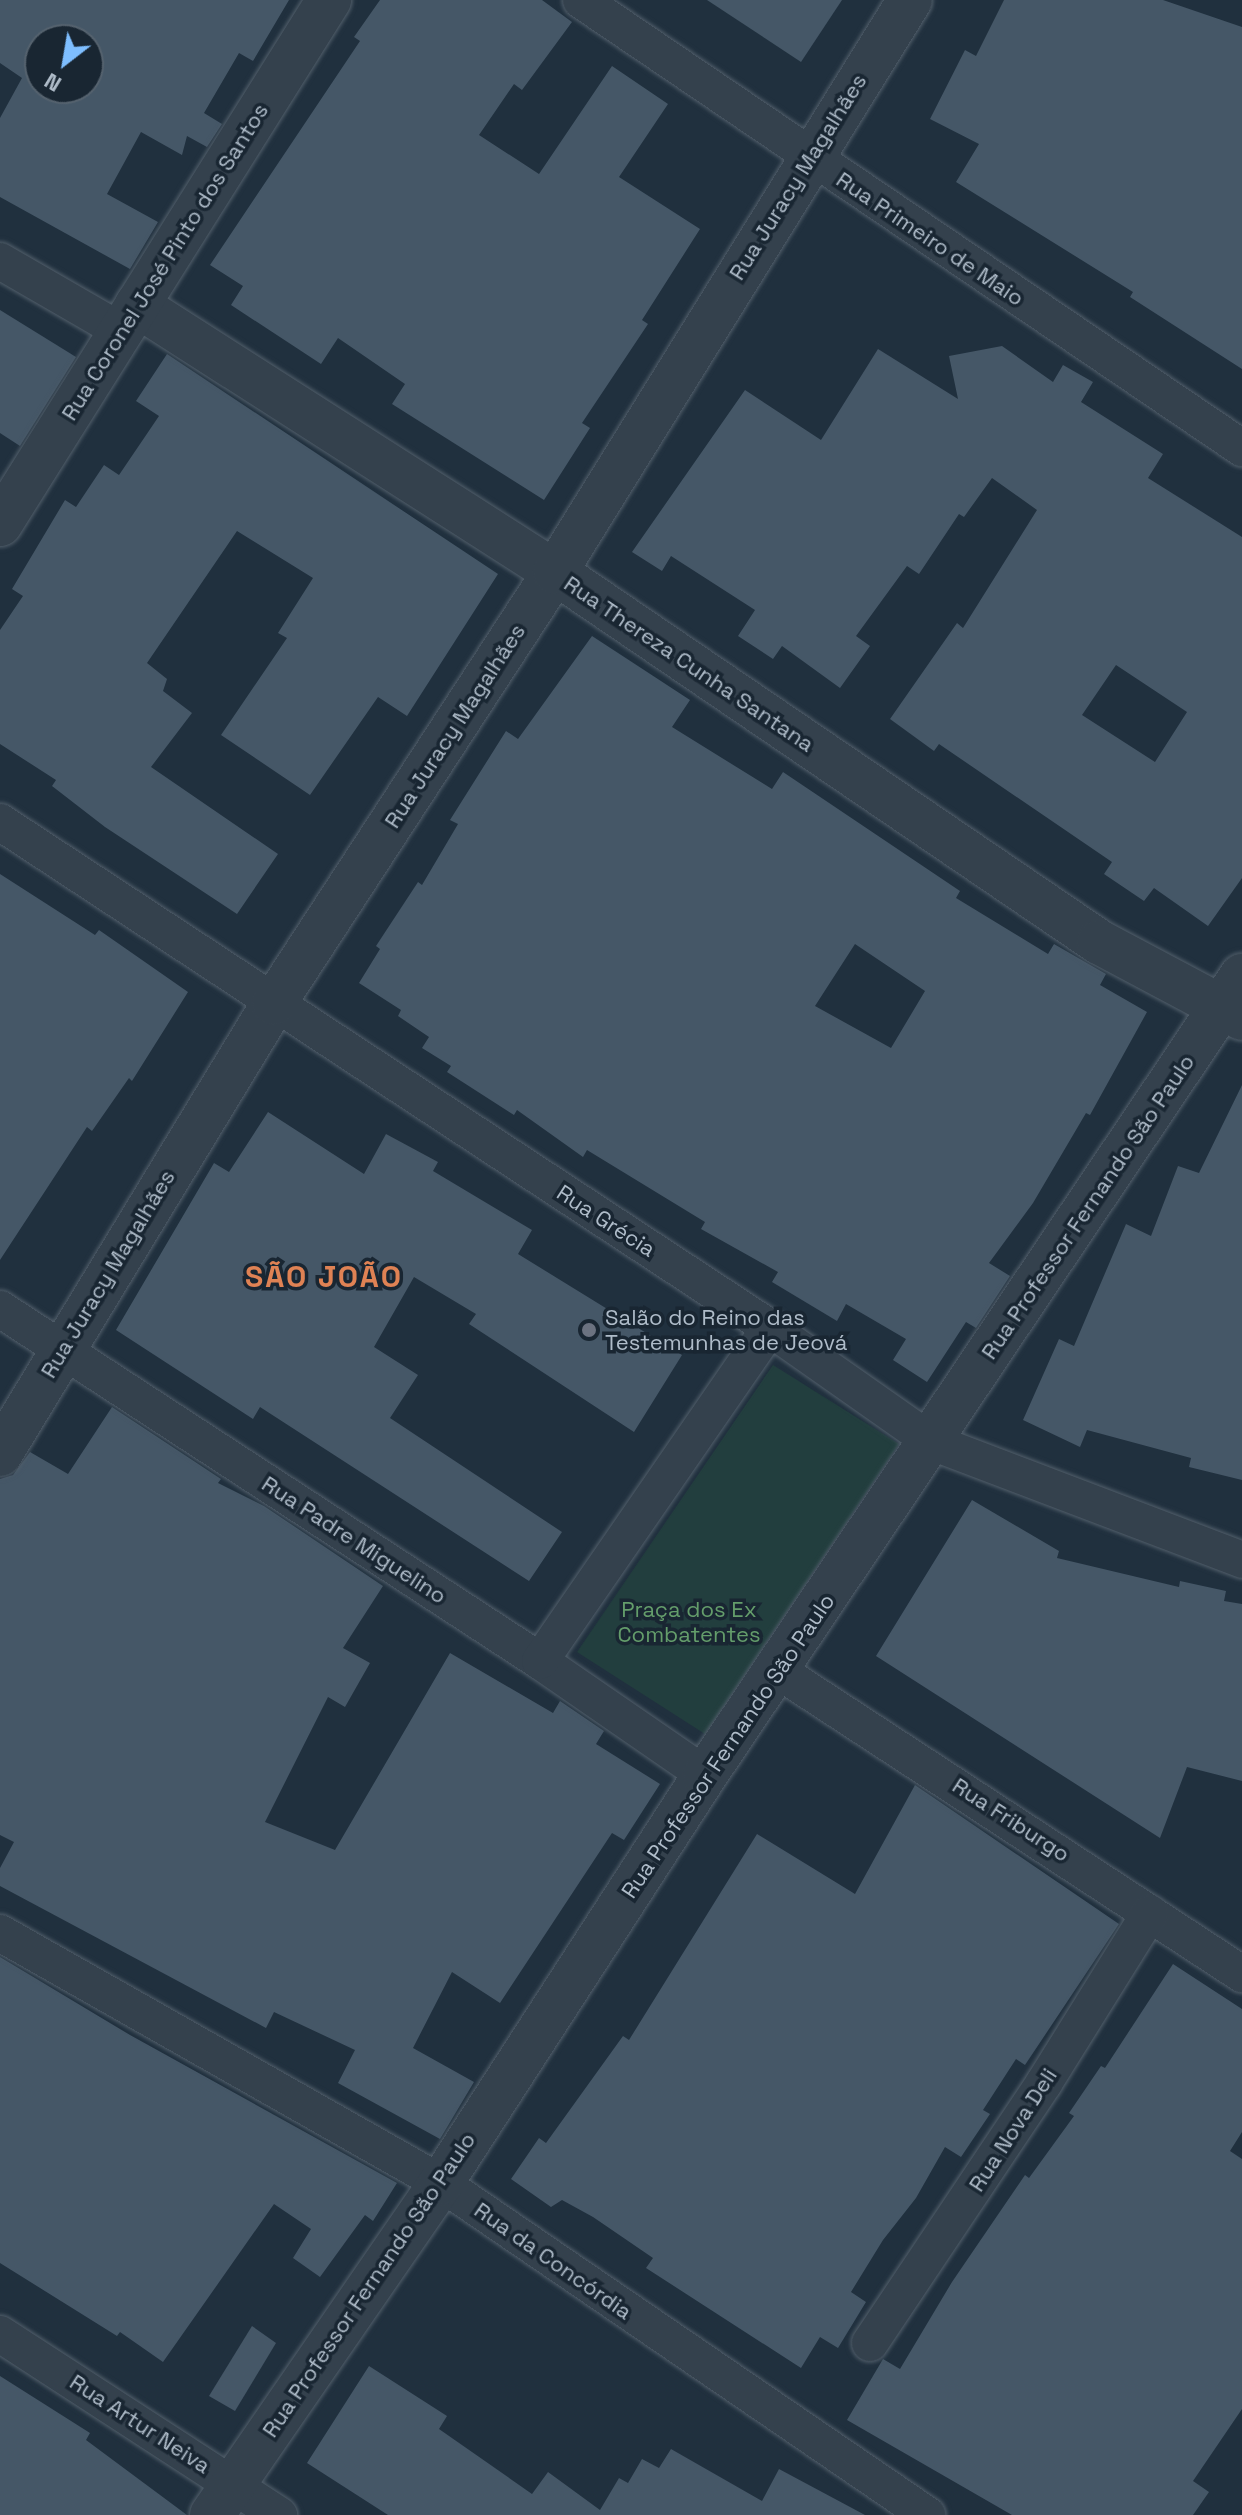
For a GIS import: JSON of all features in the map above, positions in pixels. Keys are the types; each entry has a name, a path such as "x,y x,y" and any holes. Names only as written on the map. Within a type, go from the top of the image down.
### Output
{"street":[{"name":"Rua Coronel José Pinto dos Santos","path":"0,524 329,0"},
{"name":"Rua Primeiro de Maio","path":"581,0 808,157 1242,448"},
{"name":"Rua Juracy Magalhães","path":"0,1454 274,1003 555,572 808,157 910,0"},
{"path":"0,261 129,318"},
{"name":"Rua Thereza Cunha Santana","path":"129,318 555,572 1075,927 1235,1001"},
{"name":"Rua Grécia","path":"0,822 770,1328 932,1442 1242,1560"},
{"name":"Rua Professor Fernando São Paulo","path":"223,2500 441,2183 705,1775 1235,1001"},
{"name":"Rua Padre Miguelino","path":"0,1309 540,1661 705,1775"},
{"path":"540,1661 770,1328"},
{"name":"Rua Friburgo","path":"777,1670 1242,1974"},
{"name":"Rua Nova Deli","path":"870,2343 1044,2083 1150,1913"},
{"name":"Rua da Concórdia","path":"0,1933 441,2183 927,2515"},
{"name":"Rua Artur Neiva","path":"0,2334 223,2500 279,2515"}],"green space":[{"name":"Praça dos Ex Combatentes","path":"773,1365 899,1444 705,1734 577,1652"}],"building":[{"path":"0,0 289,0 253,61 239,53 204,113 222,124 207,147 187,136 182,155 141,132 107,194 158,222 130,269 0,197 0,118 22,78 0,63"},
{"path":"380,0 542,0 572,22 522,90 514,84 479,135 539,174 612,66 668,104 619,177 700,229 642,320 648,324 582,423 590,428 544,500 392,404 405,384 338,338 321,364 231,305 243,286 210,265 360,41 354,37"},
{"path":"707,0 842,0 801,62"},
{"path":"1004,0 1163,0 1242,27 1242,369 1130,297 1133,292 956,182 979,144 930,119 965,50 976,56"},
{"path":"0,310 76,357 20,446 0,433"},
{"path":"1002,346 1053,382 1063,365 1093,382 1081,402 1163,454 1148,478 1242,537 1242,878 1208,926 1154,888 1144,901 1104,874 1112,862 939,744 934,751 890,719 957,623 963,628 1037,510 992,478 964,517 959,514 919,574 907,566 856,636 870,646 840,688 782,646 773,659 738,636 755,610 671,556 662,571 632,552 745,390 821,440 878,349 958,399 949,356","holes":["1116,665 1187,712 1155,762 1082,715"]},
{"path":"167,354 498,574 407,716 378,697 310,795 221,735 287,638 278,633 313,578 237,531 147,663 167,679 163,691 192,713 151,767 278,854 237,914 105,827 52,786 56,780 0,744 0,630 23,596 12,589 65,500 76,507 104,465 119,475 159,416 136,401"},
{"path":"592,636 690,700 672,727 772,789 783,772 960,891 956,898 1048,954 1054,944 1106,974 1100,985 1147,1012 1090,1115 1086,1113 1033,1203 989,1263 1010,1276 976,1328 966,1322 927,1382 893,1360 906,1339 846,1304 837,1321 772,1282 778,1272 701,1229 705,1222 587,1150 583,1157 517,1110 514,1115 447,1072 451,1066 422,1048 429,1037 398,1016 401,1010 359,983 380,949 376,946 418,882 422,885 458,824 450,820 506,731 518,739","holes":["855,944 925,991 891,1048 815,1006"]},
{"path":"0,874 95,935 99,930 188,992 132,1081 129,1078 92,1131 87,1127 0,1260"},
{"path":"1242,1085 1242,1480 1189,1467 1191,1458 1087,1430 1080,1447 1023,1420 1059,1339 1074,1346 1126,1224 1151,1236 1178,1166 1199,1173"},
{"path":"268,1112 364,1174 386,1134 438,1162 433,1171 532,1230 518,1254 682,1355 634,1432 469,1324 476,1314 414,1277 374,1347 418,1375 390,1418 562,1532 529,1581 260,1407 253,1419 116,1330 214,1163 229,1172"},
{"path":"112,1407 221,1479 218,1483 264,1506 383,1586 343,1648 370,1663 345,1707 328,1697 265,1822 335,1850 450,1653 553,1713 560,1701 604,1731 596,1744 660,1784 624,1840 612,1833 500,2003 452,1972 413,2048 474,2082 440,2139 338,2083 355,2050 274,2012 266,2028 0,1886 0,1868 14,1842 0,1835 0,1479 13,1475 30,1452 68,1474"},
{"path":"972,1500 1059,1551 1057,1558 1179,1587 1180,1581 1226,1591 1224,1601 1242,1604 1242,1781 1187,1767 1160,1838 876,1656"},
{"path":"915,1785 1119,1924 1025,2065 1016,2059 983,2110 990,2114 961,2157 945,2147 916,2198 883,2240 851,2292 866,2302 838,2348 820,2337 801,2368 646,2268 653,2258 593,2217 562,2200 551,2207 511,2179 539,2138 546,2143 623,2036 629,2040 757,1834 855,1894"},
{"path":"0,1957 130,2035 397,2183 373,2221 365,2215 320,2277 293,2258 311,2229 274,2204 163,2362 120,2332 117,2336 0,2263"},
{"path":"1173,1964 1242,2009 1242,2132 1230,2151 1242,2159 1242,2409 1193,2481 1209,2492 1193,2515 1012,2515 847,2420 883,2359 900,2369 952,2282 1025,2175 1029,2178 1074,2116 1069,2113 1101,2066 1105,2068"},
{"path":"252,2326 276,2343 235,2411 209,2396"},
{"path":"369,2366 447,2416 439,2429 532,2494 548,2472 600,2510 619,2478 628,2483 642,2459 659,2468 671,2449 762,2501 779,2469 865,2515 388,2515 307,2463"},
{"path":"0,2376 90,2433 86,2440 187,2515 0,2515"}],"place":[{"name":"Salão do Reino das Testemunhas de Jeová","path":"589,1330"}],"district":[{"name":"SÃO JOÃO","path":"324,1277"}]}
